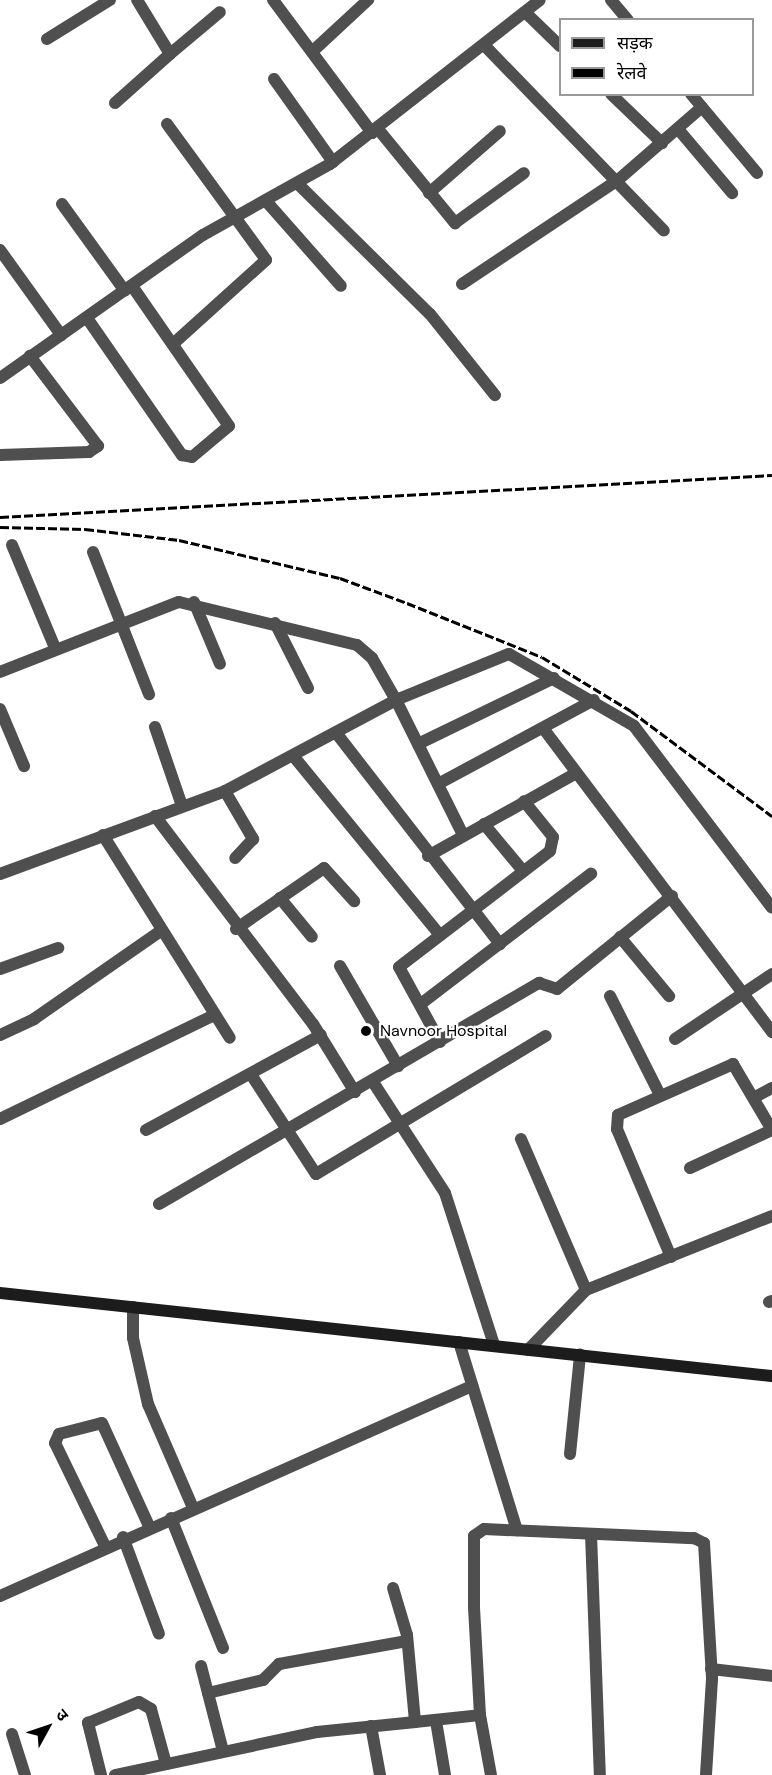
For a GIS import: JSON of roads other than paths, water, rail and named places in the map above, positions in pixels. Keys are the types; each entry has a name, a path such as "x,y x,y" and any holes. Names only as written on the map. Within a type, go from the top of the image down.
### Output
{"main road":[{"path":"0,1293 772,1376"}],"street":[{"path":"46,39 110,0"},
{"path":"137,0 170,54"},
{"path":"273,0 375,131 459,223 524,173"},
{"path":"314,50 368,0"},
{"path":"0,378 237,215 298,184 333,162 485,46 540,0"},
{"path":"611,0 626,18"},
{"path":"116,103 220,12"},
{"path":"525,12 559,44"},
{"path":"485,46 618,180 664,231"},
{"path":"274,79 333,162"},
{"path":"613,96 662,143"},
{"path":"693,96 757,173"},
{"path":"462,284 618,180 702,107"},
{"path":"167,124 237,215 266,260 172,344"},
{"path":"678,129 732,193"},
{"path":"429,192 500,131"},
{"path":"298,184 430,314 495,395"},
{"path":"266,201 341,286"},
{"path":"62,204 172,344 229,426 189,458 87,318"},
{"path":"0,249 61,335"},
{"path":"0,455 89,452 98,446 30,356"},
{"path":"12,545 55,648"},
{"path":"93,552 149,694"},
{"path":"0,672 169,603 194,602 365,650 396,700 463,835"},
{"path":"194,602 220,664"},
{"path":"275,623 308,688"},
{"path":"0,874 225,791 295,758 396,700 500,654 523,659 594,700 639,730 772,908"},
{"path":"418,744 554,678"},
{"path":"438,784 594,700"},
{"path":"0,709 24,766"},
{"path":"155,727 182,806"},
{"path":"543,728 575,774 672,896 772,1032"},
{"path":"337,735 428,856 500,944"},
{"path":"295,758 440,935"},
{"path":"428,856 575,774"},
{"path":"225,791 253,839 235,858"},
{"path":"440,1042 422,1003 399,967 524,871 554,842 524,801"},
{"path":"155,816 236,929 321,1035 355,1092"},
{"path":"484,824 524,871"},
{"path":"103,835 159,932 230,1038"},
{"path":"236,929 324,868 354,901"},
{"path":"422,1003 591,874"},
{"path":"159,1204 286,1134 539,983 557,988 672,896"},
{"path":"280,898 312,937"},
{"path":"0,1035 34,1020 159,932"},
{"path":"620,937 669,996"},
{"path":"0,969 58,948"},
{"path":"340,966 398,1066"},
{"path":"675,1039 772,974"},
{"path":"610,996 659,1093"},
{"path":"0,1119 214,1015"},
{"path":"146,1130 252,1076 321,1035"},
{"path":"252,1076 286,1134 316,1173 546,1036"},
{"path":"671,1257 615,1121 622,1109 733,1064 755,1097 772,1130 690,1168"},
{"path":"373,1082 401,1122 451,1207 494,1345"},
{"path":"755,1097 772,1088"},
{"path":"521,1139 586,1290"},
{"path":"528,1350 586,1290 772,1216"},
{"path":"133,1307 134,1348 148,1404 193,1508"},
{"path":"459,1342 517,1530"},
{"path":"570,1454 579,1355"},
{"path":"0,1596 123,1537 472,1386"},
{"path":"105,1546 55,1443 59,1434 102,1423 149,1527"},
{"path":"171,1518 223,1648"},
{"path":"491,1775 480,1715 474,1536 484,1529 591,1534 704,1543 711,1669 706,1775"},
{"path":"591,1534 600,1775"},
{"path":"123,1537 159,1634"},
{"path":"393,1588 408,1641 415,1722"},
{"path":"208,1693 263,1680 279,1664 408,1641"},
{"path":"201,1666 223,1752"},
{"path":"711,1669 772,1676"},
{"path":"101,1775 88,1723 139,1702 151,1709 166,1764"},
{"path":"115,1775 138,1773 166,1764 223,1752 371,1726 480,1715"},
{"path":"436,1721 445,1775"},
{"path":"371,1726 380,1775"},
{"path":"12,1734 25,1775"}],"railway":[{"path":"0,517 772,475"},
{"path":"0,527 85,529 179,540 340,578 407,603 542,657 631,711 772,816"}],"place":[{"name":"Navnoor Hospital","path":"366,1031"}]}
